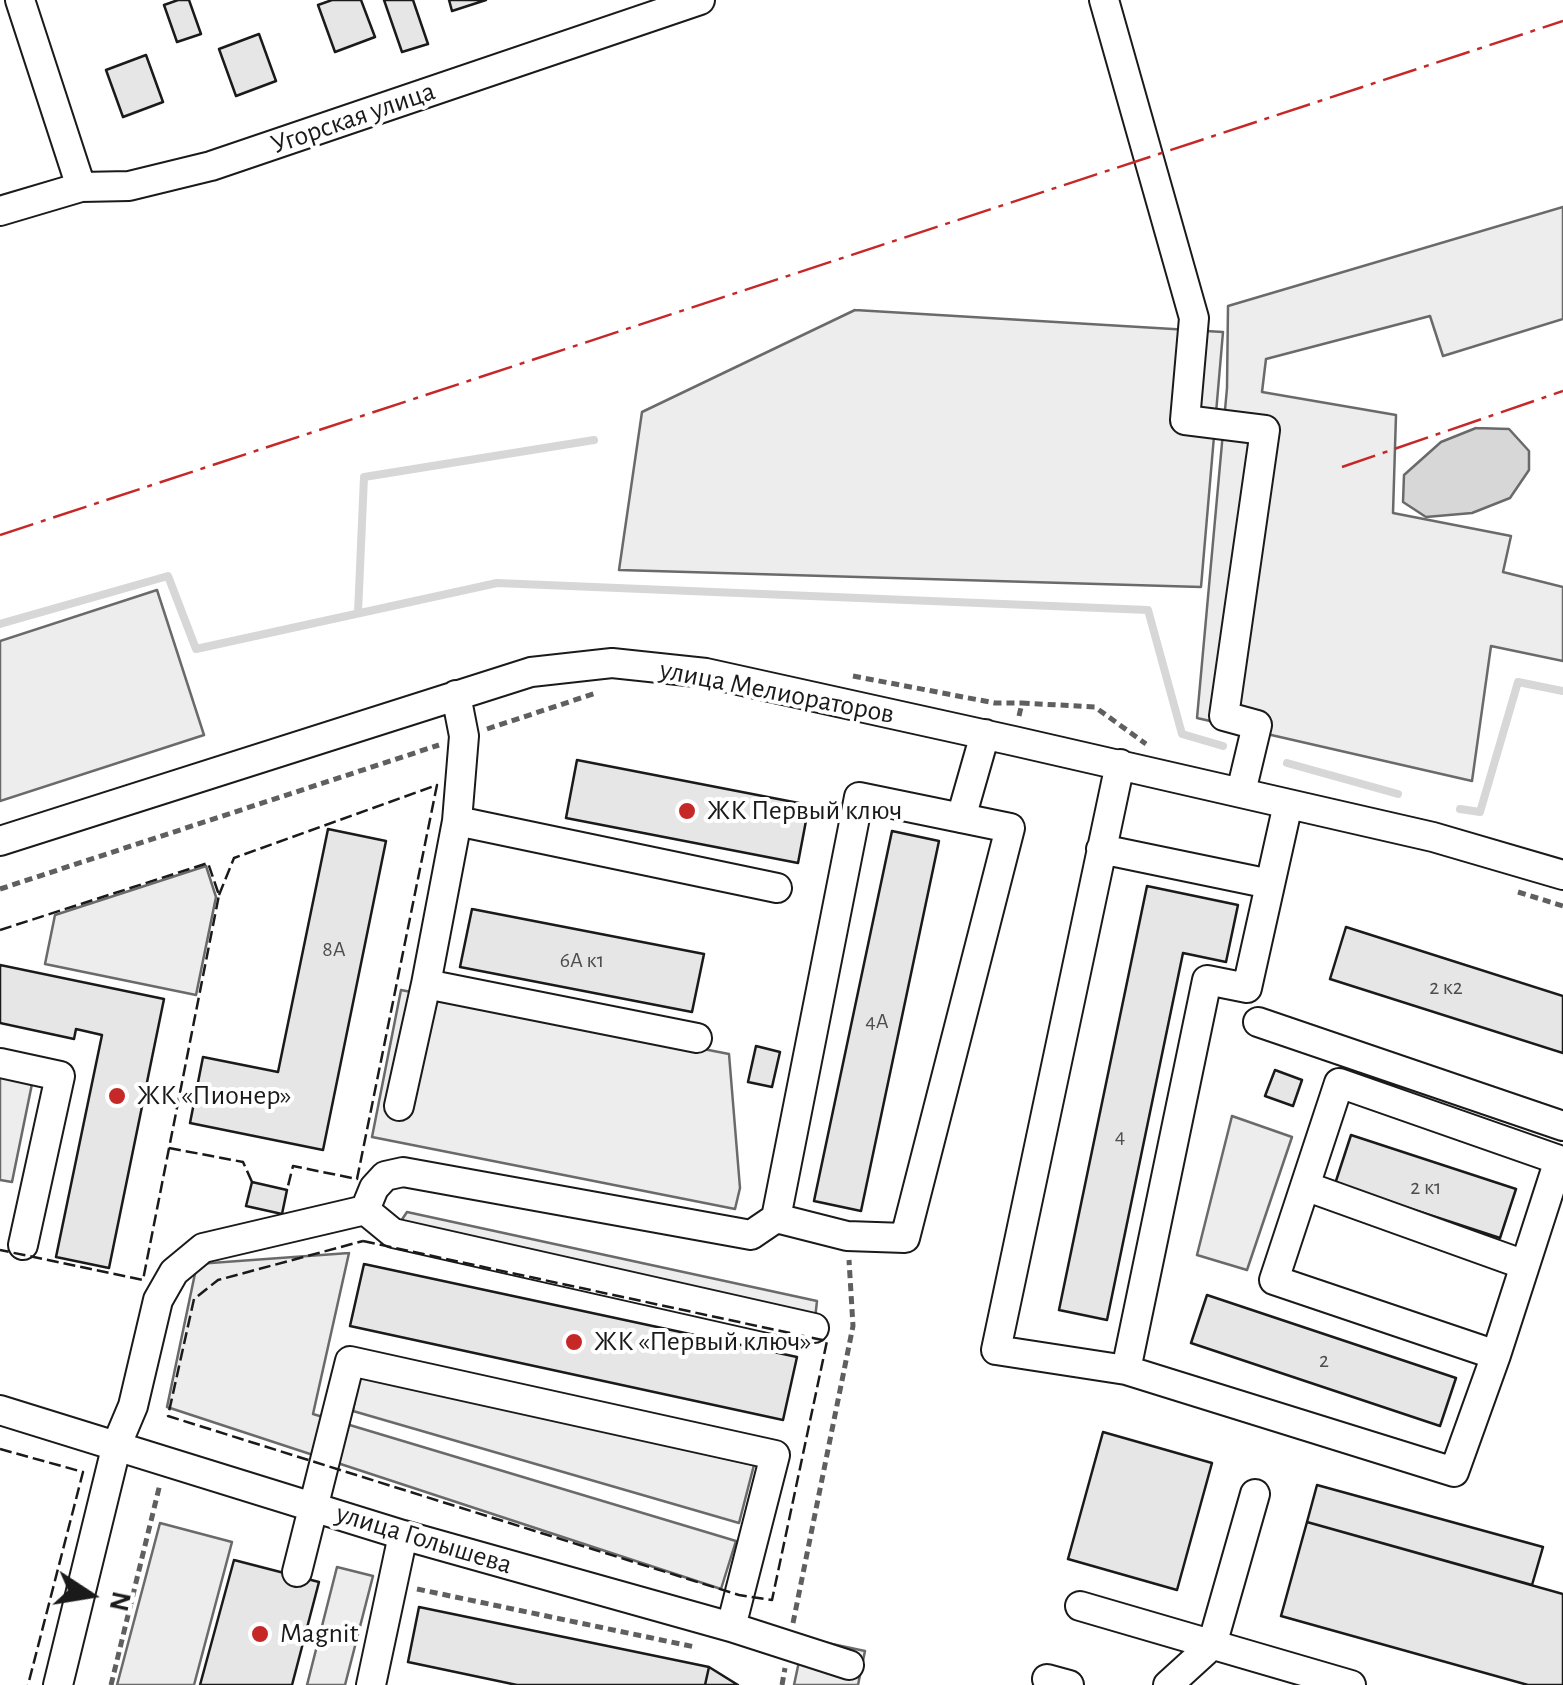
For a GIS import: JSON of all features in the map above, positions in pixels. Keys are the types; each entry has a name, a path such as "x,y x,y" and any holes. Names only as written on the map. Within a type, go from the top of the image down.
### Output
{"street":[{"path":"20,0 81,186"},
{"name":"Угорская улица","path":"0,211 81,186 129,186 211,166 700,0"},
{"path":"1104,0 1194,318 1186,420 1265,430 1224,716 1257,725 1242,792"},
{"name":"улица Мелиораторов","path":"0,841 531,672 612,663 706,674 1120,764 1433,837 1563,875"},
{"path":"399,1106 457,821 464,736 456,695"},
{"path":"961,818 985,734"},
{"path":"1120,764 996,1350 1126,1370 1454,1472 1496,1355 1559,1160 1339,1083 1274,1280 1496,1355"},
{"path":"364,1210 374,1188 385,1176 403,1172 751,1235 776,1218 858,797 1010,828 905,1238 848,1236 776,1218"},
{"path":"1126,1370 1206,980 1247,988 1288,804"},
{"path":"457,821 777,888"},
{"path":"1101,849 1270,884"},
{"path":"426,984 697,1038"},
{"path":"1258,1022 1563,1126"},
{"path":"0,1063 60,1076 23,1245"},
{"path":"1305,1186 1525,1266"},
{"path":"364,1210 392,1233 814,1328"},
{"path":"58,1685 116,1444 133,1406 158,1300 174,1272 203,1248 364,1210"},
{"path":"297,1572 350,1361 775,1455 732,1627"},
{"name":"улица Голышева","path":"0,1410 403,1535 732,1627 849,1666"},
{"path":"1168,1685 1212,1644 1255,1494"},
{"path":"372,1685 403,1535"},
{"path":"1080,1606 1351,1685"}],"path":[{"path":"849,675 995,703 1022,703"},
{"path":"0,889 604,690"},
{"path":"1510,888 1563,906"},
{"path":"782,1685 853,1326 848,1236"},
{"path":"111,1685 166,1460"},
{"path":"414,1588 707,1649"}],"shaded area":[{"path":"1563,207 1563,319 1443,356 1430,316 1266,359 1262,392 1396,415 1393,513 1511,536 1503,572 1563,587 1563,661 1491,646 1472,781 1197,718 1227,388 1228,306"},
{"path":"855,310 1223,332 1201,587 619,570 642,412"},
{"path":"1476,428 1509,429 1529,451 1529,470 1510,498 1472,513 1426,517 1403,502 1404,475 1441,442"},
{"path":"157,590 204,735 0,801 0,641"},
{"path":"206,866 216,897 196,995 45,964 55,915"},
{"path":"401,990 729,1054 740,1188 735,1209 372,1137"},
{"path":"0,1072 33,1079 12,1182 0,1180"},
{"path":"1232,1116 1292,1137 1247,1270 1197,1255"},
{"path":"407,1212 817,1301 814,1328 393,1233"},
{"path":"349,1253 313,1414 736,1541 721,1589 167,1407 197,1264"},
{"path":"359,1375 754,1465 739,1523 353,1411"},
{"path":"160,1523 232,1542 194,1685 117,1685"},
{"path":"337,1567 373,1576 345,1685 307,1685"},
{"path":"804,1638 865,1651 858,1685 794,1685"}],"building":[{"path":"189,0 201,34 177,42 164,5"},
{"path":"332,0 361,0 375,37 335,52 318,5"},
{"path":"384,0 413,0 428,44 402,52"},
{"path":"449,0 486,0 452,11"},
{"path":"259,34 276,81 236,96 219,49"},
{"path":"146,55 163,102 123,117 106,70"},
{"name":"ЖК Первый ключ","path":"577,760 809,805 798,863 566,818"},
{"path":"328,829 386,841 323,1150 190,1123 203,1057 278,1072"},
{"path":"892,831 939,841 861,1211 814,1201"},
{"path":"1147,886 1238,905 1226,962 1183,953 1107,1320 1059,1310"},
{"path":"472,909 704,954 692,1012 460,967"},
{"path":"1346,927 1563,996 1563,1053 1330,979"},
{"name":"ЖК «Пионер»","path":"0,965 164,999 109,1268 56,1257 102,1035 76,1029 74,1039 0,1023"},
{"path":"756,1046 780,1052 772,1087 748,1082"},
{"path":"1275,1070 1302,1080 1293,1106 1265,1096"},
{"path":"1351,1135 1516,1189 1500,1238 1335,1184"},
{"path":"252,1182 287,1190 282,1214 246,1206"},
{"name":"ЖК «Первый ключ»","path":"364,1264 797,1357 783,1420 350,1326"},
{"path":"1207,1295 1456,1378 1440,1426 1191,1343"},
{"path":"1103,1432 1212,1463 1177,1590 1068,1559"},
{"path":"1317,1485 1543,1547 1532,1585 1307,1522"},
{"path":"1307,1522 1563,1594 1563,1685 1528,1685 1281,1616"},
{"name":"Magnit","path":"234,1560 319,1582 292,1685 200,1685"},
{"path":"419,1607 709,1667 705,1685 517,1685 408,1662"},
{"path":"709,1667 738,1685 705,1685"}],"waterway":[{"path":"358,613 364,477 594,440"},
{"path":"0,624 168,576 196,649 497,583 1148,610 1182,734 1223,746"},
{"path":"1460,809 1480,812 1518,682 1563,691"},
{"path":"1287,763 1398,794"}],"fence":[{"path":"219,895 234,858 437,785 357,1179 293,1166 287,1190"},
{"path":"0,930 208,863 219,895 143,1280 0,1250"},
{"path":"169,1148 243,1162 252,1182"},
{"path":"363,1241 827,1341 772,1600 739,1595 168,1416 194,1299 218,1280 363,1241"},
{"path":"0,1449 83,1472 28,1685"}],"power":[{"path":"0,535 1563,21"},
{"path":"1342,467 1563,391"}],"place":[{"name":"ЖК Первый ключ","path":"687,811"},
{"name":"ЖК «Пионер»","path":"117,1096"},
{"name":"ЖК «Первый ключ»","path":"574,1342"},
{"name":"Magnit","path":"260,1634"}]}
